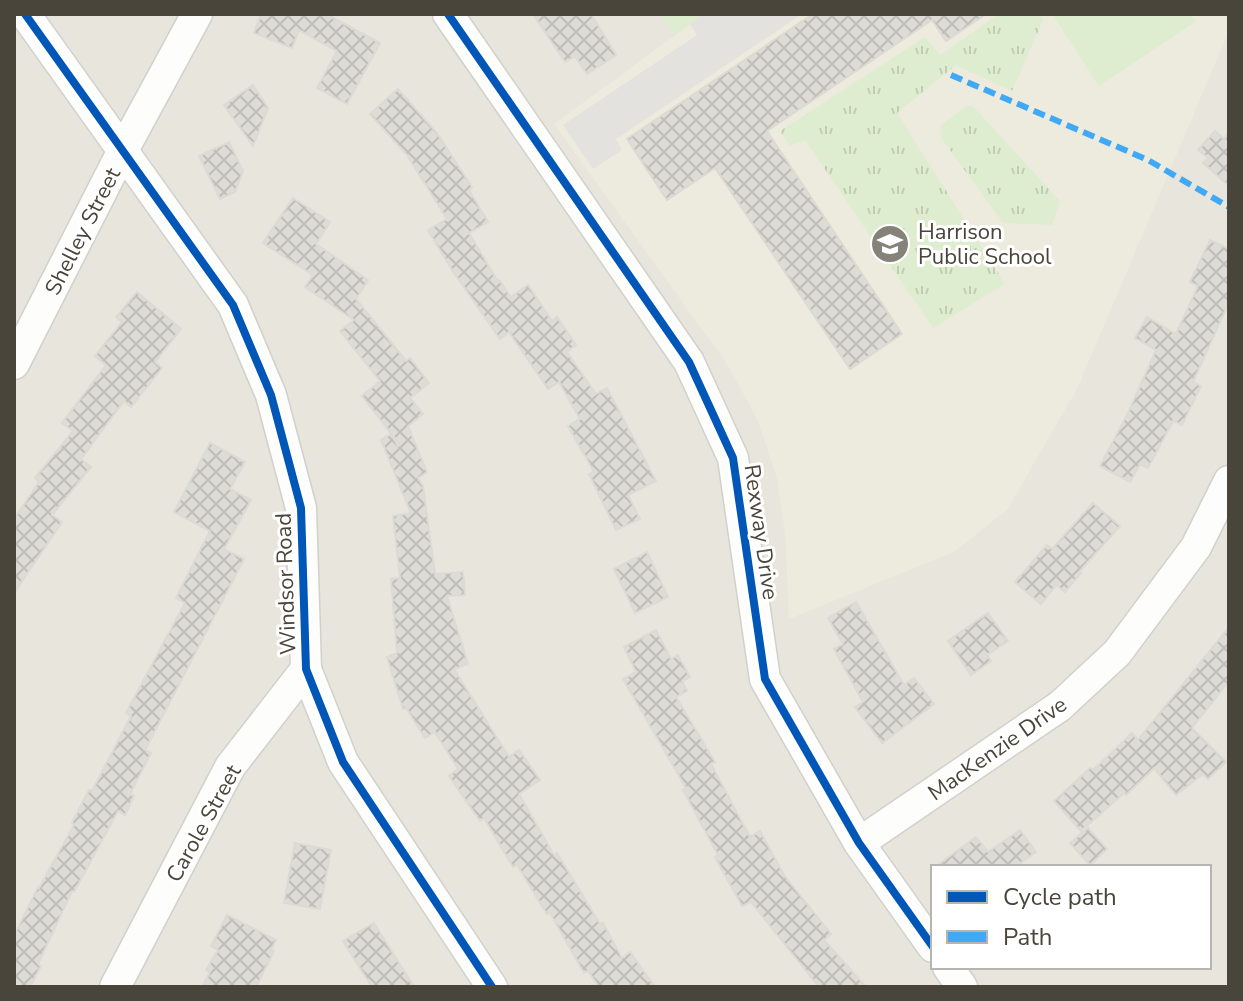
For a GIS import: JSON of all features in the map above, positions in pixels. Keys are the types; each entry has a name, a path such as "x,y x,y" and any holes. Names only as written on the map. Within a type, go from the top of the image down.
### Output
{"street":[{"name":"Windsor Road","path":"25,14 233,305 271,395 301,508 306,669 343,762 492,987"},
{"name":"Shelley Street","path":"14,364 122,152 197,14"},
{"name":"Rexway Drive","path":"448,14 689,362 733,458 765,679 859,843 931,944"},
{"name":"MacKenzie Drive","path":"859,843 1060,706 1117,653 1196,547 1229,481"},
{"name":"Carole Street","path":"115,987 230,767 306,669"},
{"path":"949,969 962,987"}],"shaded area":[{"path":"14,14 1229,14 1229,987 14,987"},
{"name":"Harrison Public School","path":"704,14 1229,14 1229,31 1078,387 1007,510 954,552 789,619 785,533 777,479 758,421 727,364 554,124"},
{"path":"704,14 802,14 616,139 622,150 593,169 563,125 697,35 690,24"}],"green space":[{"path":"660,14 704,14 675,35"},
{"path":"999,14 1035,14 1044,18 1012,91 956,65 897,113 1005,284 933,328 805,140 790,146 780,131 925,37 940,55"},
{"path":"1052,14 1190,14 1195,22 1099,86"},
{"path":"972,105 1060,201 1052,225 1003,223 942,139 940,126"}],"building":[{"path":"261,14 326,14 380,43 347,104 317,88 337,51 299,30 292,48 254,33"},
{"path":"533,14 591,14 616,55 587,74 575,56 565,62"},
{"path":"813,14 986,14 946,41 932,20 767,131 902,334 850,369 715,168 667,200 627,139"},
{"path":"253,85 268,108 253,146 224,105"},
{"path":"398,89 437,133 472,187 469,190 488,222 469,233 497,280 511,297 528,285 552,321 557,317 576,345 567,352 596,394 607,388 656,481 628,495 640,519 616,530 589,474 594,472 568,426 580,419 559,382 548,389 509,332 500,339 428,230 447,219 407,155 370,114"},
{"path":"1215,131 1224,139 1229,133 1229,186 1203,163 1208,158 1198,150"},
{"path":"229,142 243,171 235,192 220,199 199,156"},
{"path":"293,198 330,222 316,244 368,280 356,299 406,361 410,358 429,383 410,398 423,414 408,426 427,472 418,478 423,486 435,574 463,572 465,595 447,596 468,664 454,669 509,757 519,750 540,780 519,794 554,855 557,853 622,958 630,952 655,987 599,987 588,971 584,973 550,913 547,914 517,865 513,867 484,818 480,821 449,776 458,769 435,732 425,738 406,708 403,709 387,657 397,653 391,579 400,578 393,516 411,513 381,440 391,434 400,445 362,396 380,381 340,331 354,320 305,287 313,275 263,243"},
{"path":"1210,240 1229,249 1229,302 1193,382 1201,386 1182,425 1173,421 1148,468 1140,464 1130,482 1100,466 1156,350 1135,338 1147,317 1176,334 1198,286 1190,282"},
{"path":"137,292 181,329 155,362 162,368 131,407 124,401 81,459 91,467 52,515 62,522 14,593 14,519 39,482 35,478 73,431 62,423 106,365 95,356 122,322 116,317"},
{"path":"210,443 245,462 230,489 251,500 224,549 244,559 145,750 151,753 130,794 134,796 125,815 118,811 72,891 30,987 14,987 14,936 131,716 126,713 185,603 176,598 210,531 174,512"},
{"path":"1093,503 1120,526 1065,592 1056,585 1041,604 1015,582 1047,545 1052,549"},
{"path":"647,552 668,597 635,613 614,569"},
{"path":"856,602 904,685 914,678 934,704 882,743 855,707 863,702 834,649 843,644 828,618"},
{"path":"988,613 1008,641 987,655 991,661 971,675 948,641"},
{"path":"1229,627 1229,681 1192,728 1226,762 1208,779 1203,774 1176,795 1154,768 1081,831 1054,801 1132,733 1138,740"},
{"path":"656,630 671,659 678,655 690,677 682,681 687,691 676,697 715,762 711,764 750,837 760,831 784,875 831,934 824,940 866,987 819,987 751,902 742,906 683,790 686,788 623,679 636,672 624,647"},
{"path":"1088,828 1107,849 1090,865 1070,843"},
{"path":"1020,830 1036,852 1018,865 938,865 976,837 988,852"},
{"path":"295,843 331,850 320,909 284,903"},
{"path":"227,915 276,940 271,950 274,951 256,987 202,987 210,972 206,970 218,950 211,946"},
{"path":"374,923 414,987 372,987 343,941"}],"marked path":[{"path":"951,75 1148,160 1229,207"}],"cycle path":[{"path":"25,14 233,305 271,395 301,508 306,669 343,762 492,987"},
{"path":"448,14 689,362 733,458 765,679 859,843 931,944"}],"place":[{"name":"Harrison Public School","path":"890,244"}]}
